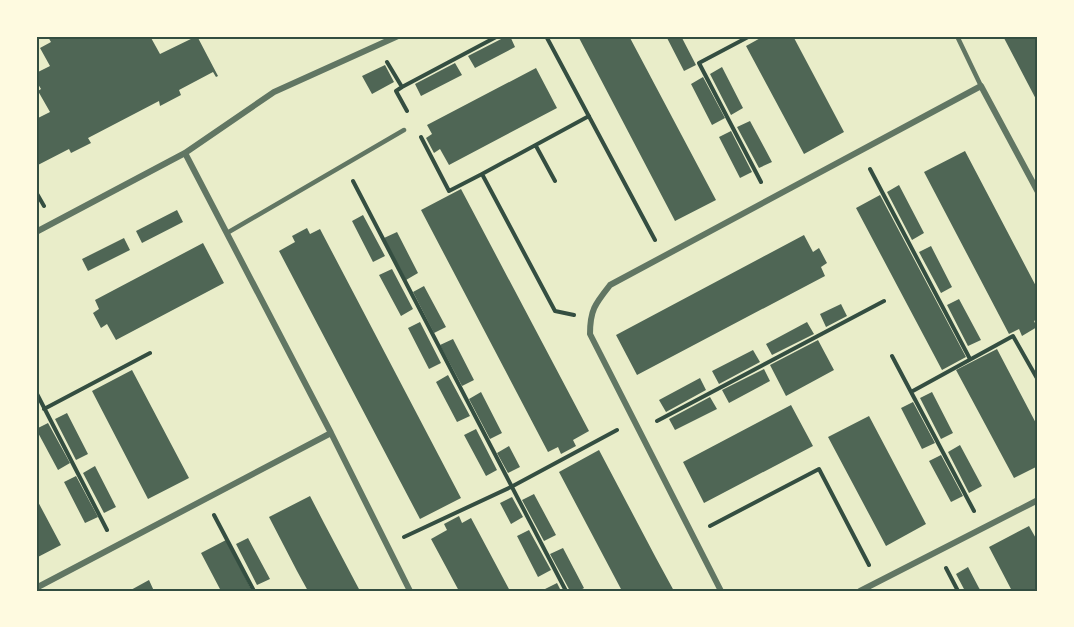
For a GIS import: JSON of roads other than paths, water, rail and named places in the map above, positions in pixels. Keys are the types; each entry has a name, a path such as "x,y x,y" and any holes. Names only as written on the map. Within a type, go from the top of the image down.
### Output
{"street":[{"path":"36,232 185,153 274,92 398,36"},
{"path":"721,591 590,334 590,318 594,305 610,285 981,86 1038,192"},
{"path":"185,153 331,433 410,591"},
{"path":"36,588 331,433"},
{"path":"860,591 1038,500"}],"lane":[{"path":"957,36 981,86"},
{"path":"227,233 405,130"}]}
